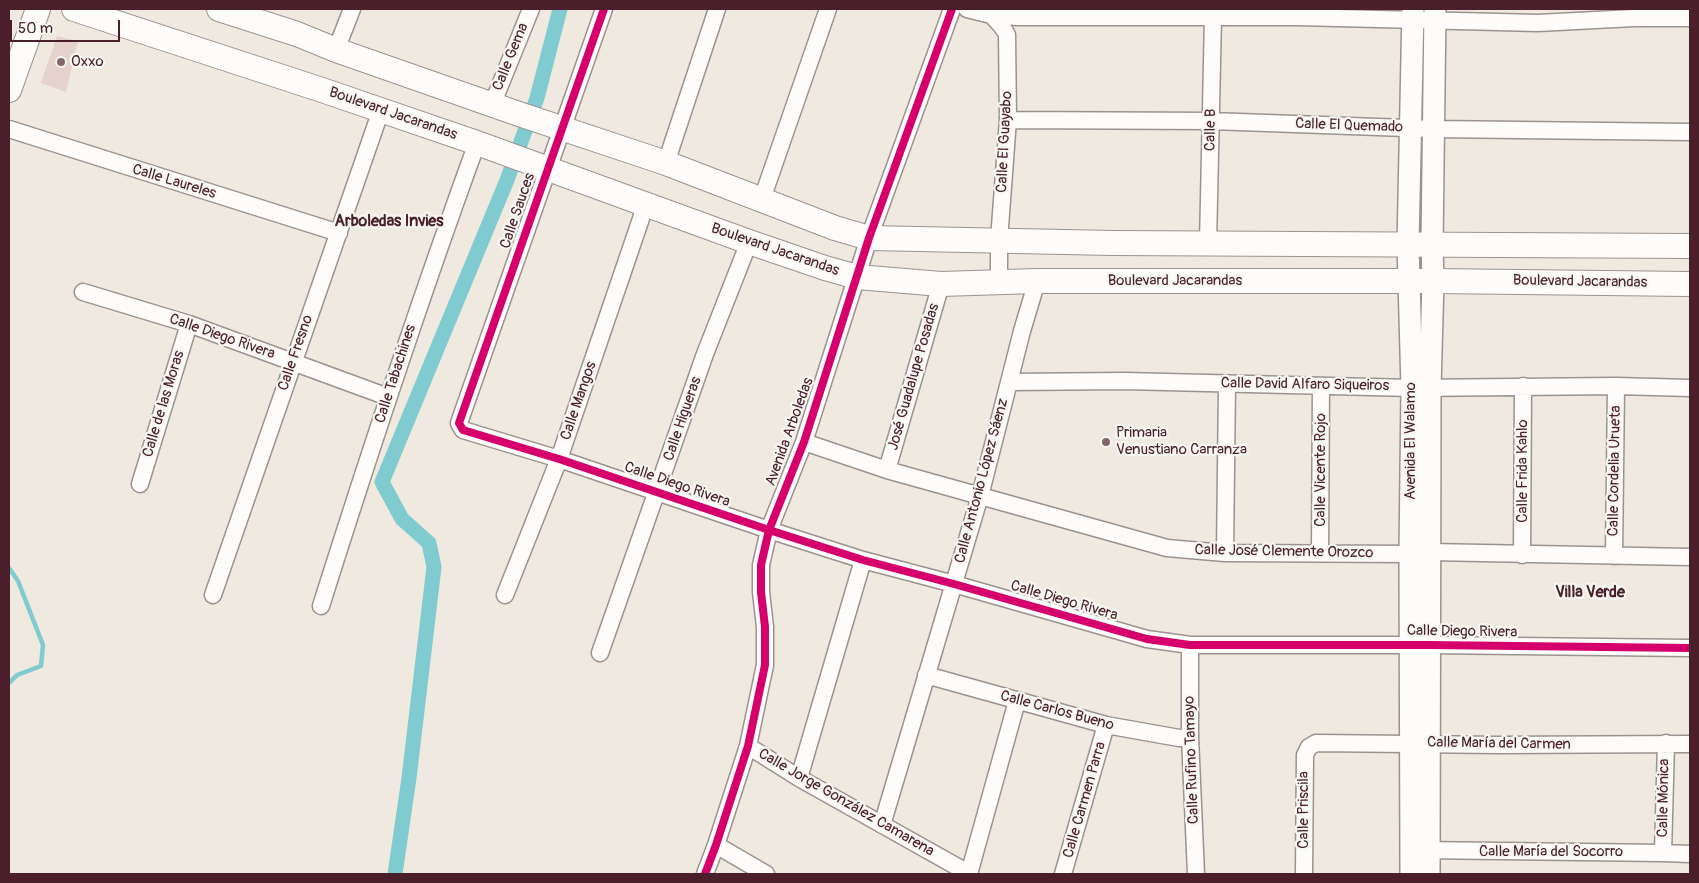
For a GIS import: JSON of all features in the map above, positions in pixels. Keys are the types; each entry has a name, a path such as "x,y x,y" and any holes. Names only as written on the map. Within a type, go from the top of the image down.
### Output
{"main road":[{"path":"9,90 38,9"},
{"name":"Boulevard Jacarandas","path":"74,9 381,110 515,156 749,242 857,277 941,284 1037,281 1433,281 1690,284"},
{"path":"234,11 336,50 492,105 666,162 835,228 869,238 1408,246 1690,246"}],"street":[{"path":"336,50 352,9"},
{"name":"Calle Gema","path":"492,105 531,9"},
{"name":"Calle Sauces","path":"459,423 548,169 552,125 604,9"},
{"path":"666,162 717,9"},
{"path":"762,199 828,9"},
{"name":"Avenida Arboledas","path":"705,874 748,746 765,665 765,627 761,592 761,565 769,530 804,442 869,238 952,9"},
{"path":"967,9 1018,17 1093,13 1213,17 1297,13 1538,16 1634,13 1690,18"},
{"name":"Calle El Guayabo","path":"990,12 1003,26 1007,35 1008,120 999,240 999,283"},
{"name":"Avenida El Walamo","path":"1413,14 1408,281 1421,388"},
{"name":"Avenida El Walamo","path":"1411,874 1420,850 1421,388 1433,281 1435,14"},
{"name":"Calle B","path":"1208,244 1213,17"},
{"name":"Calle Fresno","path":"213,596 381,110"},
{"name":"Calle El Quemado","path":"1008,120 1211,121 1434,129 1690,132"},
{"name":"Calle Laureles","path":"9,129 339,233"},
{"name":"Calle Tabachines","path":"321,606 388,397 435,258 477,143"},
{"name":"Calle Mangos","path":"505,595 559,459 646,204"},
{"name":"Calle Higueras","path":"600,653 705,354 749,242"},
{"name":"Calle Antonio López Sáenz","path":"882,825 980,496 1037,281"},
{"name":"José Guadalupe Posadas","path":"887,470 941,284"},
{"name":"Calle Diego Rivera","path":"82,292 189,324 388,397"},
{"name":"Calle de las Moras","path":"140,484 189,324"},
{"name":"Calle David Alfaro Siqueiros","path":"1009,382 1125,382 1421,388 1523,386 1690,388"},
{"path":"1225,553 1227,384"},
{"name":"Calle Vicente Rojo","path":"1320,553 1321,386"},
{"name":"Calle Frida Kahlo","path":"1522,555 1523,386"},
{"name":"Calle Cordelia Urueta","path":"1614,556 1616,386"},
{"name":"Calle Diego Rivera","path":"459,423 463,430 559,459 863,560 1147,639 1190,645 1690,648"},
{"name":"Calle José Clemente Orozco","path":"804,442 887,470 1167,548 1225,553 1420,553 1690,557"},
{"path":"799,778 863,560"},
{"name":"Calle Rufino Tamayo","path":"1190,645 1190,737 1196,874"},
{"name":"Calle Carlos Bueno","path":"926,675 1106,726 1179,738 1190,737"},
{"path":"970,874 1017,701"},
{"name":"Calle Carmen Parra","path":"1063,874 1106,726"},
{"name":"Calle María del Carmen","path":"1308,747 1316,743 1499,745 1690,744"},
{"name":"Calle Mónica","path":"1663,852 1666,743"},
{"name":"Calle Jorge González Camarena","path":"748,746 799,778 970,874"},
{"name":"Calle Priscila","path":"1304,874 1305,755 1308,747"},
{"path":"716,845 766,874"},
{"name":"Avenida El Walamo","path":"1420,850 1429,874"},
{"name":"Calle María del Socorro","path":"1420,850 1663,852 1690,854"}],"building":[{"name":"Oxxo","path":"57,36 78,41 66,92 41,83"}],"waterway":[{"path":"395,874 409,778 434,567 429,543 402,519 382,482 507,180 537,98 560,9"},
{"path":"9,568 18,581 43,645 41,666 17,675 9,683"}],"cycle path":[{"path":"604,9 459,423 463,430 559,459 863,560 1147,639 1190,645 1690,648"},
{"path":"705,874 748,746 765,665 765,627 761,592 761,565 769,530 804,442 869,238 952,9"}],"place":[{"name":"Oxxo","path":"61,62"},
{"name":"Primaria Venustiano Carranza","path":"1106,442"}],"district":[{"name":"Arboledas Invies","path":"389,222"},
{"name":"Villa Verde","path":"1590,593"}]}
